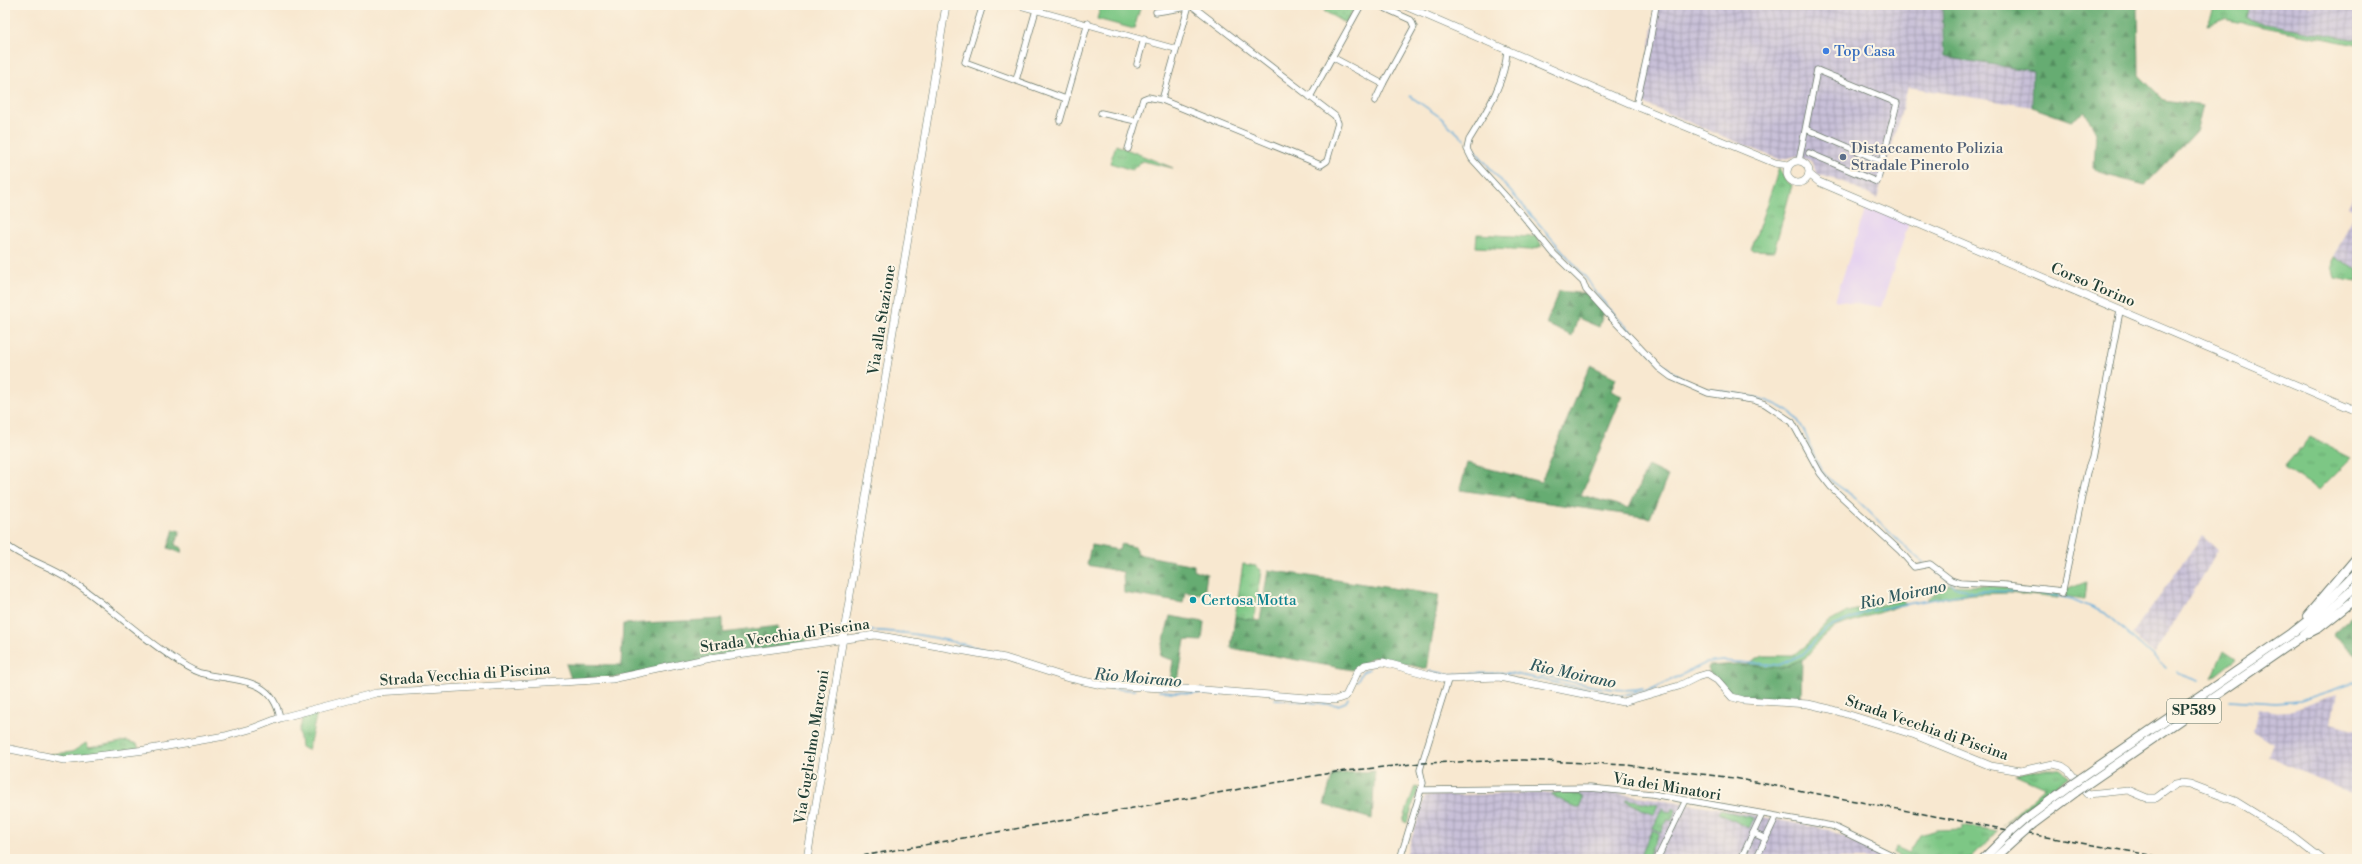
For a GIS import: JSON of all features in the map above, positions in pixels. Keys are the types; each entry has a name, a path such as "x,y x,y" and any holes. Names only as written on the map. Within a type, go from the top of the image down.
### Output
{"main road":[{"path":"2292,633 2357,557"},
{"name":"SP589","path":"2084,782 2292,633 2316,614 2357,572"},
{"name":"SP589","path":"1983,859 2024,820 2084,782 2301,637 2357,585"},
{"path":"2301,637 2319,628 2357,598"},
{"name":"SP589","path":"1994,859 2073,789"}],"street":[{"name":"Via alla Stazione","path":"843,639 946,5"},
{"path":"983,5 965,62 1066,99"},
{"path":"1017,5 1088,23 1176,49"},
{"path":"1310,97 1361,5"},
{"path":"1375,101 1414,27 1411,20 1378,5"},
{"path":"1403,5 1636,106 1788,169"},
{"path":"1636,106 1649,47 1656,5"},
{"path":"1162,100 1189,6"},
{"path":"1128,149 1145,97 1162,100 1321,165 1327,161 1338,123 1334,116 1310,97 1189,6 1156,12"},
{"path":"1016,80 1036,10"},
{"path":"1060,121 1088,23"},
{"path":"1137,64 1144,39"},
{"path":"1507,50 1505,66 1496,91 1469,140 1467,149 1472,159 1519,211 1554,254 1583,282 1586,290 1605,312 1659,368 1671,377 1708,393 1753,400 1765,404 1792,422 1820,473 1831,487 1900,551 1914,567 1927,564 1951,580 1960,583 1997,584 2062,593 2087,472 2092,458 2120,311"},
{"path":"1332,57 1383,84"},
{"path":"1788,169 1799,161 1817,70 1897,103 1883,162 1876,182 1809,153"},
{"path":"1101,113 1136,121"},
{"path":"1806,128 1883,162"},
{"path":"1799,161 1807,166 1809,174 1819,182"},
{"path":"1788,169 1789,179 1794,183 1805,181 1819,182"},
{"path":"1805,181 1809,174"},
{"name":"Corso Torino","path":"1819,182 2357,411"},
{"path":"5,544 24,557 68,578 143,637 182,664 199,672 263,687 270,695 280,718"},
{"name":"Strada Vecchia di Piscina","path":"5,748 49,759 71,759 145,750 225,736 254,728 280,718 376,693 612,679 710,658 843,639 875,636 907,640 1005,658 1068,678 1102,685 1204,690 1335,700 1346,696 1353,679 1365,665 1383,662 1448,680 1499,677 1623,702 1679,686 1707,674 1717,680 1732,697 1743,700 1808,704 1830,709 1915,735 1992,766 2021,771 2052,764 2062,766 2068,770 2088,794 2128,790 2148,798 2156,798 2175,784 2190,784 2235,801 2295,838 2322,859"},
{"name":"Via Guglielmo Marconi","path":"807,859 843,639"},
{"path":"1400,859 1423,783 1420,770 1448,680"},
{"name":"Via dei Minatori","path":"1421,790 1590,788 1624,790 1832,826 1900,859"},
{"path":"1657,859 1686,800"},
{"path":"1741,859 1762,814"},
{"path":"1756,859 1776,817"},
{"path":"1753,833 1766,838"}],"shaded area":[{"path":"1657,5 1942,5 1944,57 2034,71 2032,107 1908,87 1877,199 1849,184 1817,174 1811,161 1797,156 1780,160 1640,102"},
{"path":"2236,5 2357,5 2357,40 2260,23 2246,18 2248,9"},
{"path":"2357,188 2357,269 2334,257 2356,211 2348,207"},
{"path":"1867,205 1909,223 1881,307 1835,300"},
{"path":"2202,536 2218,550 2154,654 2132,634"},
{"path":"2337,694 2331,723 2357,730 2357,796 2268,756 2274,744 2253,731 2258,709 2272,712 2290,711"},
{"path":"1604,791 1719,808 1829,830 1893,859 1405,859 1425,796"}],"green space":[{"path":"1101,5 1141,5 1134,29 1097,19"},
{"path":"1327,5 1356,5 1346,24 1324,11"},
{"path":"1942,5 2138,5 2139,75 2164,100 2203,106 2196,132 2145,185 2106,175 2094,167 2096,132 2085,112 2071,121 2032,107 2033,71 1944,57"},
{"path":"2215,5 2236,5 2248,9 2246,18 2260,23 2357,40 2357,45 2223,19 2208,25"},
{"path":"1116,145 1173,168 1142,161 1132,170 1110,163"},
{"path":"1779,168 1785,180 1792,185 1774,251 1751,250"},
{"path":"1477,234 1532,237 1535,235 1542,246 1530,250 1476,247"},
{"path":"2334,257 2357,269 2357,282 2335,278 2332,267"},
{"path":"1559,291 1587,294 1604,312 1599,327 1578,318 1572,336 1546,324"},
{"path":"1590,365 1616,378 1611,391 1622,396 1581,495 1629,508 1648,466 1668,476 1650,518 1460,490 1467,463 1541,482"},
{"path":"2310,437 2351,458 2319,490 2284,467"},
{"path":"174,529 180,531 175,545 182,548 181,553 168,548"},
{"path":"1121,544 1135,547 1137,554 1194,565 1194,570 1207,574 1204,595 1185,592 1183,603 1124,593 1123,572 1087,565 1091,545 1119,550"},
{"path":"1243,564 1256,566 1261,570 1254,620 1235,617"},
{"path":"1268,570 1439,595 1427,669 1374,657 1352,670 1231,648 1235,617 1260,621"},
{"path":"2086,582 2084,599 2065,596 2066,590"},
{"path":"1945,585 1995,586 2059,593 2057,598 2009,593 1973,594 1926,600"},
{"path":"1903,600 1905,604 1835,627 1819,641 1805,658 1781,668 1747,665 1763,656 1793,656 1809,643 1826,624 1847,612"},
{"path":"2357,612 2357,655 2333,634"},
{"path":"1170,616 1204,622 1202,641 1185,640 1178,681 1170,681 1173,660 1160,656"},
{"path":"723,619 723,633 778,626 780,638 805,636 807,642 618,677 571,679 566,664 621,665 623,624"},
{"path":"2224,651 2236,659 2212,678"},
{"path":"1802,659 1801,699 1745,698 1734,696 1709,673 1708,666 1738,664 1781,668"},
{"path":"317,713 308,750 301,747 299,731 304,715"},
{"path":"127,741 137,744 139,748 69,758 44,755 72,752 86,743 89,748"},
{"path":"2043,769 2060,769 2069,776 2003,825 2045,787 2015,774"},
{"path":"1375,771 1372,819 1324,805 1333,774"},
{"path":"1415,786 1419,787 1407,823 1403,821"},
{"path":"1553,793 1580,794 1583,799 1579,808 1576,808 1551,795"},
{"path":"1625,800 1658,805 1653,815"},
{"path":"1663,807 1665,811 1671,812 1672,808 1676,810 1671,820 1668,818 1661,832 1653,828"},
{"path":"1720,810 1754,818 1749,828 1718,813"},
{"path":"1962,825 1997,831 1970,859 1906,859 1893,853 1896,847 1909,853 1920,835 1936,830 1962,829"},
{"path":"1653,830 1659,833 1647,859 1639,859"}],"waterway":[{"path":"1410,96 1440,117 1466,141"},
{"path":"1470,145 1587,279 1595,292 1609,308 1660,362 1687,381"},
{"path":"1698,386 1767,401 1788,411 1800,423 1818,464 1825,475 1855,498 1897,540 1924,563"},
{"path":"1937,572 1957,588 1971,591"},
{"name":"Rio Moirano","path":"1430,671 1447,674 1510,673 1619,696 1652,689 1706,663 1722,661 1779,665 1803,654 1826,629 1868,611 1980,591 2035,592 2072,599 2105,613 2166,668"},
{"name":"Rio Moirano","path":"847,632 887,631 907,633 947,640 1006,655"},
{"name":"Rio Moirano","path":"825,636 841,632"},
{"name":"Rio Moirano","path":"1357,681 1362,672 1369,669"},
{"name":"Rio Moirano","path":"2177,672 2199,680"},
{"path":"1537,679 1543,676 1620,690 1643,688"},
{"name":"Rio Moirano","path":"2230,700 2276,703 2299,701 2357,682"},
{"name":"Rio Moirano","path":"1101,688 1135,690"},
{"name":"Rio Moirano","path":"1159,691 1223,695"},
{"name":"Rio Moirano","path":"1275,699 1338,705 1346,702 1348,698"}],"railway":[{"path":"845,859 1336,772 1422,763 1524,760 1627,765 1734,778 2029,834 2174,859"}],"place":[{"name":"Top Casa","path":"1826,51"},
{"name":"Distaccamento Polizia Stradale Pinerolo","path":"1843,157"},
{"name":"Certosa Motta","path":"1193,600"}]}
